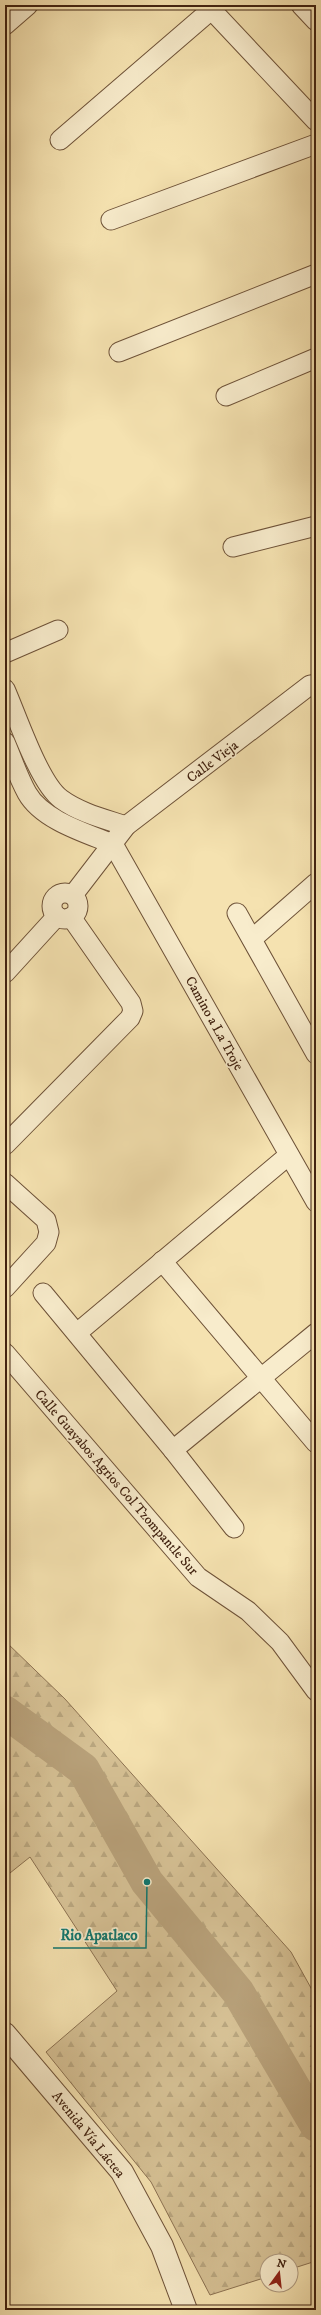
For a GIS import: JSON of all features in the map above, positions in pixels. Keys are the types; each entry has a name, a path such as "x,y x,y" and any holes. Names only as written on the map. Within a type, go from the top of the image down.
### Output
{"street":[{"path":"5,25 28,5"},
{"path":"301,5 316,21"},
{"path":"60,140 209,8 316,121"},
{"path":"111,220 316,144"},
{"path":"119,352 316,274"},
{"path":"226,396 316,358"},
{"path":"233,547 316,526"},
{"path":"5,653 58,630"},
{"name":"Calle Vieja","path":"64,916 77,910 77,902 73,895 126,826 310,685 316,684"},
{"path":"5,689 47,784 61,799 86,812 126,826"},
{"path":"5,742 28,794 47,812 61,822 113,844"},
{"path":"47,812 61,799"},
{"name":"Camino a La Troje","path":"113,844 316,1202"},
{"path":"252,939 316,883"},
{"path":"237,913 316,1054"},
{"path":"5,974 64,916 130,1003 133,1011 130,1018 5,1146"},
{"path":"77,1333 289,1155"},
{"path":"5,1183 46,1220 49,1232 46,1243 5,1288"},
{"path":"162,1261 316,1443"},
{"path":"43,1293 173,1450 234,1528"},
{"path":"173,1450 316,1333"},
{"name":"Calle Guayabos Agrios Col Tzompantle Sur","path":"5,1353 198,1577 254,1616 280,1642 316,1691"},
{"name":"Avenida Vía Láctea","path":"5,2034 122,2172 162,2246 186,2310"}],"green space":[{"path":"5,1641 65,1699 291,1952 316,1997 316,2261 299,2266 299,2253 259,2253 259,2280 210,2295 151,2182 46,2052 117,1991 30,1857 5,1877"}],"waterway":[{"path":"5,1712 83,1769 147,1882 238,1992 316,2125"}],"place":[{"name":"Rio Apatlaco","path":"147,1882"}]}
